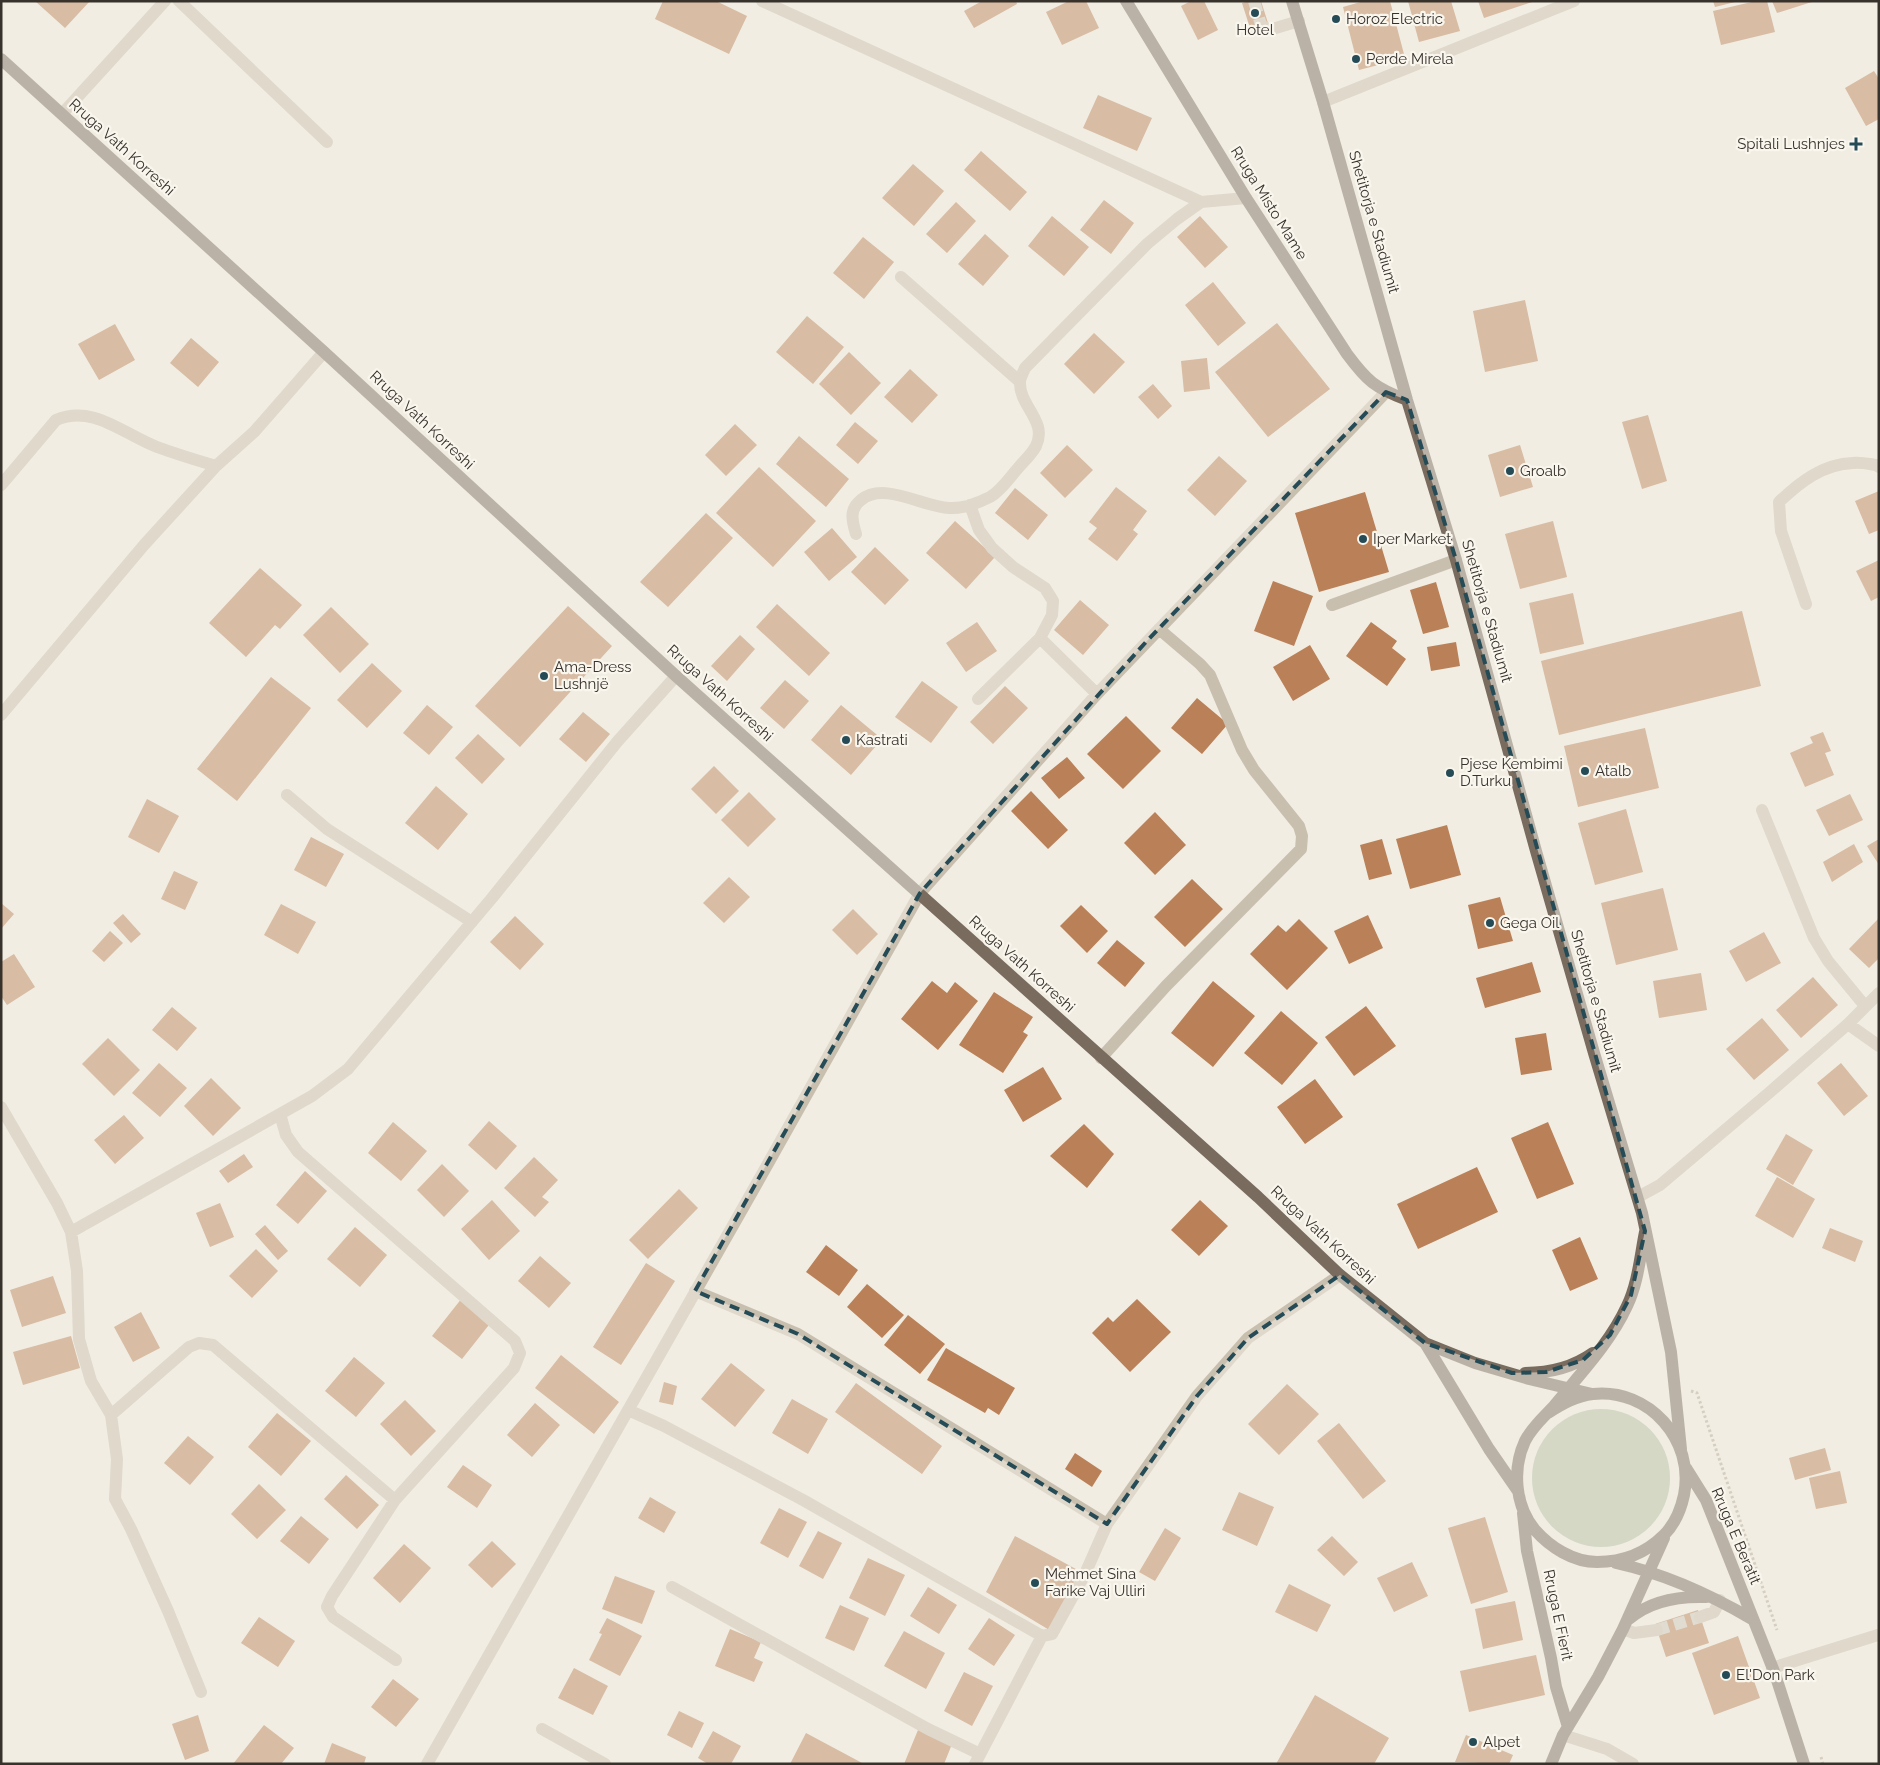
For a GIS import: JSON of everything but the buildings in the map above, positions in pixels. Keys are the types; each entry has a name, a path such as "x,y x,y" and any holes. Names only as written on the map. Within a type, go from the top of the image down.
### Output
{"main road":[{"name":"Rruga Misto Mame","path":"1126,1 1246,198 1347,354 1365,377 1386,392 1407,400"},
{"name":"Shetitorja e Stadiumit","path":"1292,1 1323,102 1407,400 1456,560 1541,870 1599,1071 1638,1197 1650,1246 1671,1352 1681,1449"},
{"name":"Rruga Vath Korreshi","path":"1,59 324,352 676,676 1258,1197 1340,1275 1425,1343 1475,1363 1592,1394"},
{"name":"Shetitorja e Stadiumit","path":"1548,1413 1610,1335 1628,1306 1645,1231"},
{"path":"1512,1373 1546,1372 1572,1365 1593,1352 1610,1335"},
{"name":"Rruga Vath Korreshi","path":"1425,1343 1489,1449 1518,1492"},
{"path":"1551,1764 1566,1731 1598,1677 1625,1625 1648,1571 1666,1533 1676,1518 1683,1502 1686,1468 1681,1449 1670,1428 1653,1411 1639,1402 1608,1394 1592,1394 1561,1404 1548,1413 1536,1425 1526,1440 1520,1456 1517,1474 1518,1492 1522,1508 1531,1525 1543,1539 1558,1550 1575,1558 1593,1562 1612,1562 1648,1571 1717,1598 1752,1619"},
{"name":"Rruga E Beratit","path":"1686,1468 1706,1500 1772,1668 1804,1764"},
{"name":"Rruga E Fierit","path":"1522,1508 1527,1551 1566,1731"},
{"path":"1612,1562 1639,1554 1654,1545 1666,1533"},
{"path":"1625,1625 1639,1610 1663,1601 1691,1596 1717,1598"}],"street":[{"path":"62,114 165,1"},
{"path":"179,1 327,142"},
{"path":"762,1 1201,202"},
{"path":"1323,102 1574,1"},
{"path":"1261,25 1269,30 1298,21"},
{"path":"856,534 851,520 855,505 867,495 885,492 949,508 970,505 991,497 1004,485 1036,446 1039,433 1038,426 1036,419 1021,394 1019,380 1025,368 1146,244 1176,219 1201,202 1246,198"},
{"path":"901,278 1019,380"},
{"path":"1,715 144,545 216,466 254,432 324,352"},
{"path":"426,1764 696,1292 920,893 1097,694 1386,392"},
{"path":"1,485 56,420 66,415 81,414 94,416 156,446 216,466"},
{"path":"1806,604 1781,531 1779,502 1800,482 1827,468 1852,463 1876,465 1879,467"},
{"path":"970,505 979,530 992,548 1013,567 1045,588 1052,601 1052,615 1040,638 978,699"},
{"path":"1332,604 1456,560"},
{"path":"1101,1058 1166,986 1301,849 1302,836 1299,826 1254,770 1242,750 1210,676 1200,664 1159,629"},
{"path":"1040,638 1097,694"},
{"path":"71,1232 312,1096 348,1069 472,922 617,742 676,676"},
{"path":"287,796 327,829 472,922"},
{"path":"1762,810 1814,938 1828,962 1866,1006"},
{"path":"1638,1197 1660,1186 1848,1024 1879,993"},
{"path":"1848,1024 1879,1046"},
{"path":"1,1106 57,1203 71,1232 77,1271 79,1339 91,1381 111,1415 117,1459 115,1499 131,1528 168,1611 201,1692"},
{"path":"280,1114 286,1135 298,1152 515,1341 520,1353 514,1368 395,1500 332,1596 328,1607 333,1618 396,1660"},
{"path":"628,1410 664,1426 803,1500 1042,1636 1052,1634 1085,1574 1107,1524 1197,1396 1248,1338 1340,1275"},
{"path":"696,1292 798,1334 1107,1524"},
{"path":"111,1415 189,1347 199,1343 213,1345 395,1500"},
{"path":"672,1587 928,1729 977,1759 1042,1636"},
{"path":"1700,1617 1714,1612 1717,1598"},
{"path":"1625,1625 1634,1633 1657,1630"},
{"path":"1772,1668 1878,1635"},
{"path":"542,1729 605,1764"},
{"path":"1566,1731 1607,1749 1633,1764"}],"path":[{"path":"1674,1386 1696,1393 1788,1664"},
{"path":"1820,1755 1823,1764"}],"highlighted area":[{"path":"1386,392 1407,400 1456,560 1645,1231 1631,1295 1610,1335 1583,1360 1546,1372 1512,1373 1425,1343 1340,1275 1248,1338 1197,1396 1107,1524 798,1334 695,1291 920,893 1146,642"}],"green space":[{"path":"1601,1409 1615,1410 1628,1414 1640,1420 1650,1429 1659,1439 1665,1451 1669,1464 1669,1492 1665,1505 1659,1517 1650,1527 1640,1536 1628,1542 1615,1546 1601,1547 1587,1546 1574,1542 1562,1536 1552,1527 1543,1517 1537,1505 1533,1492 1532,1478 1533,1464 1537,1451 1543,1439 1552,1429 1562,1420 1574,1414 1587,1410"}],"tunnel":[{"path":"1254,1 1261,25"},
{"path":"1657,1630 1700,1617"}],"place":[{"name":"Hotel","path":"1255,13"},
{"name":"Horoz Electric","path":"1336,19"},
{"name":"Perde Mirela","path":"1356,59"},
{"name":"Spitali Lushnjes","path":"1856,144"},
{"name":"Groalb","path":"1510,471"},
{"name":"Iper Market","path":"1363,539"},
{"name":"Ama-Dress Lushnjë","path":"544,676"},
{"name":"Kastrati","path":"846,740"},
{"name":"Atalb","path":"1585,771"},
{"name":"Pjese Kembimi D.Turku","path":"1450,773"},
{"name":"Gega Oil","path":"1490,923"},
{"name":"Mehmet Sina Farike Vaj Ulliri","path":"1035,1583"},
{"name":"El'Don Park","path":"1726,1675"},
{"name":"Alpet","path":"1473,1742"}]}
